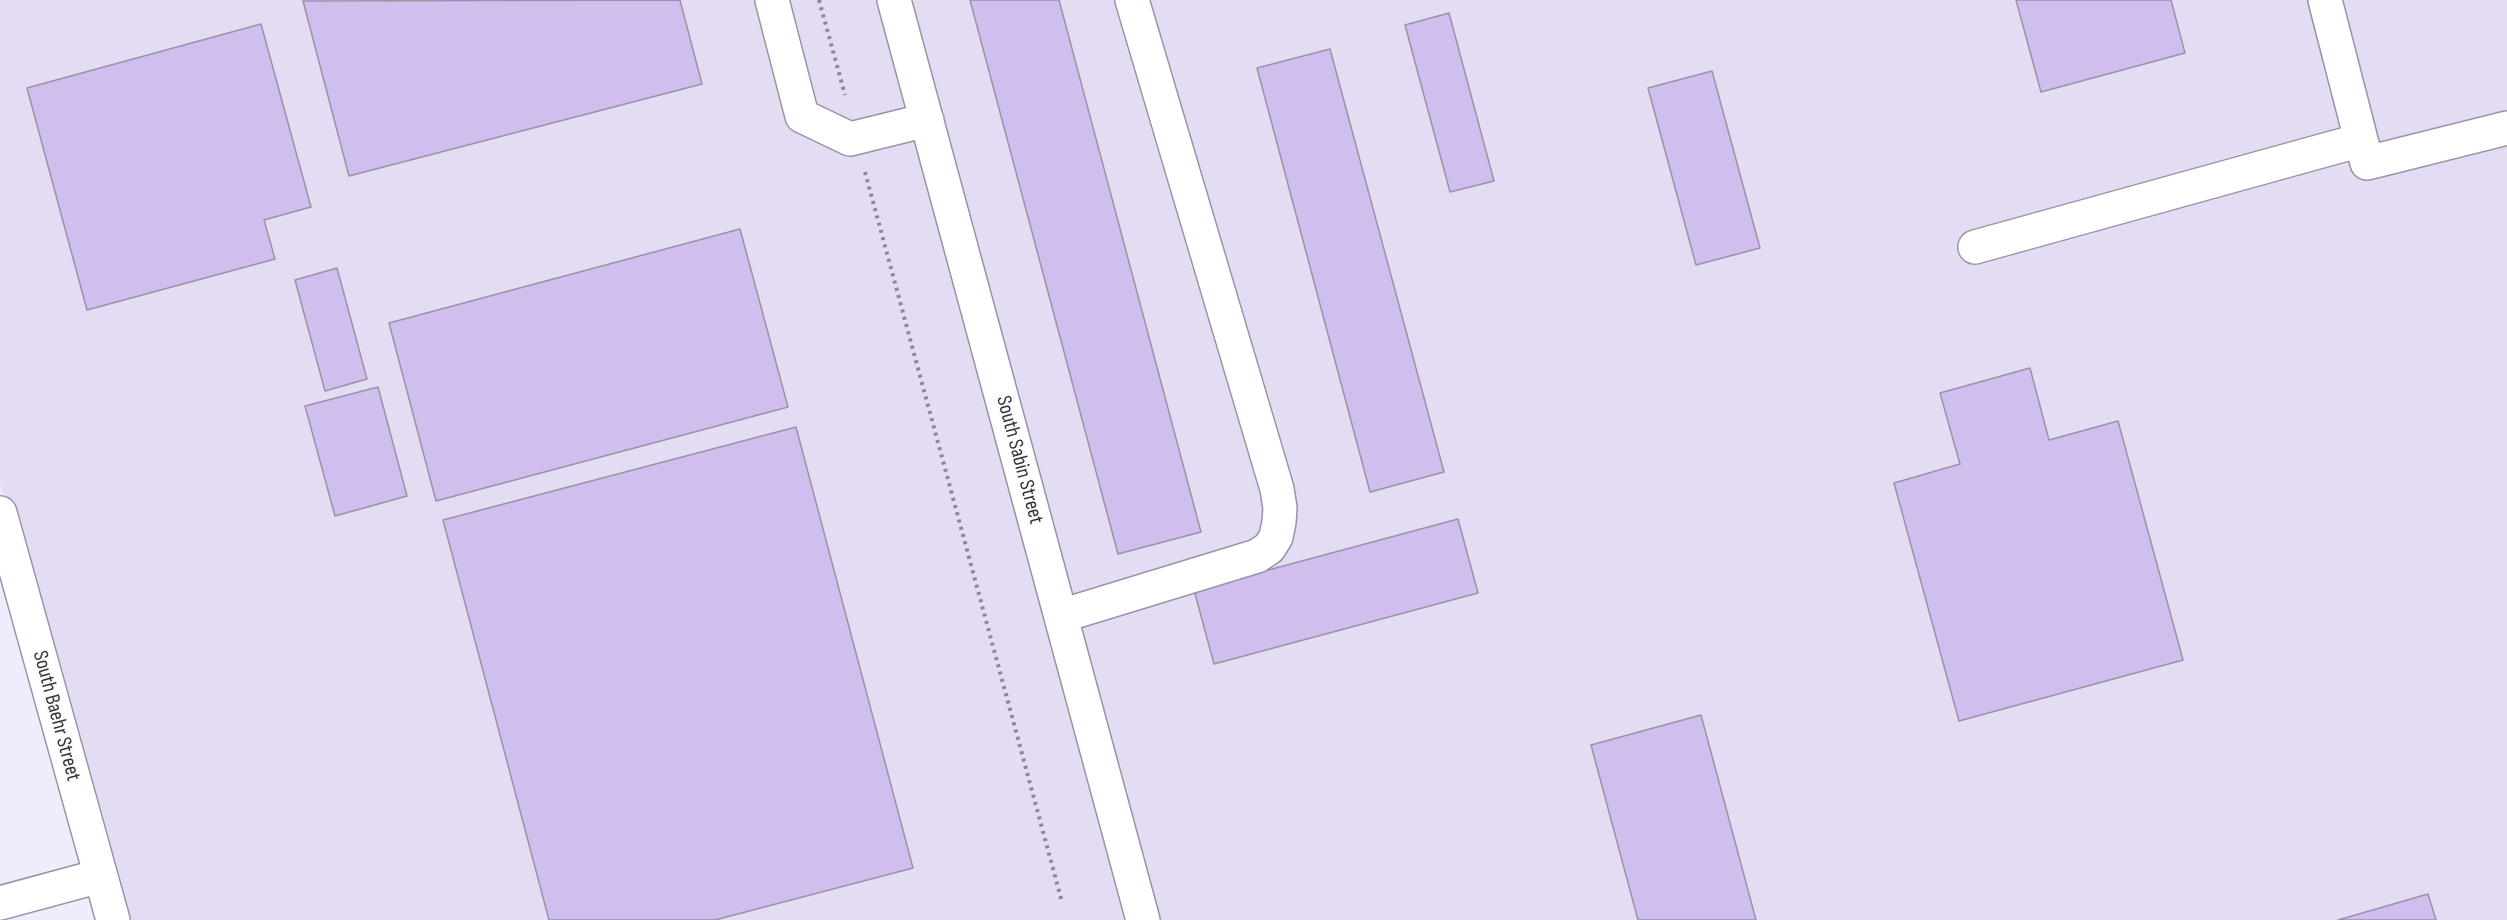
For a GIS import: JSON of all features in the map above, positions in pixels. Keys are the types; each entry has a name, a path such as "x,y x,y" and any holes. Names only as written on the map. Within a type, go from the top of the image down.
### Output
{"street":[{"path":"772,0 802,116 850,139 927,120"},
{"name":"South Sabin Street","path":"894,0 1143,920"},
{"path":"1061,616 1257,556 1269,548 1276,537 1281,508 1132,0"},
{"path":"2325,0 2364,152"},
{"path":"1975,247 2364,152 2507,128"},
{"name":"South Baehr Street","path":"0,513 112,920"},
{"path":"0,903 100,876"}],"path":[{"path":"819,0 1062,902"}],"shaded area":[{"path":"0,0 2507,0 2507,920 118,920 0,483"}],"building":[{"path":"680,0 702,84 349,176 303,1"},
{"path":"970,0 1059,0 1201,532 1118,554"},
{"path":"2016,0 2171,0 2185,53 2041,92"},
{"path":"1449,13 1494,181 1450,192 1405,25"},
{"path":"261,24 311,207 264,220 275,259 87,310 27,88"},
{"path":"1330,49 1444,472 1370,492 1257,68"},
{"path":"1712,71 1760,248 1696,265 1648,88"},
{"path":"740,229 788,407 436,501 389,323"},
{"path":"337,268 367,379 325,391 295,280"},
{"path":"2030,368 2049,440 2118,421 2183,660 1959,721 1894,483 1960,464 1940,393"},
{"path":"378,387 407,496 335,516 305,406"},
{"path":"796,427 913,868 715,920 549,920 443,520"},
{"path":"1458,519 1478,593 1214,664 1194,590"},
{"path":"1701,715 1756,920 1638,920 1591,745"},
{"path":"2428,894 2436,920 2338,920"}]}
